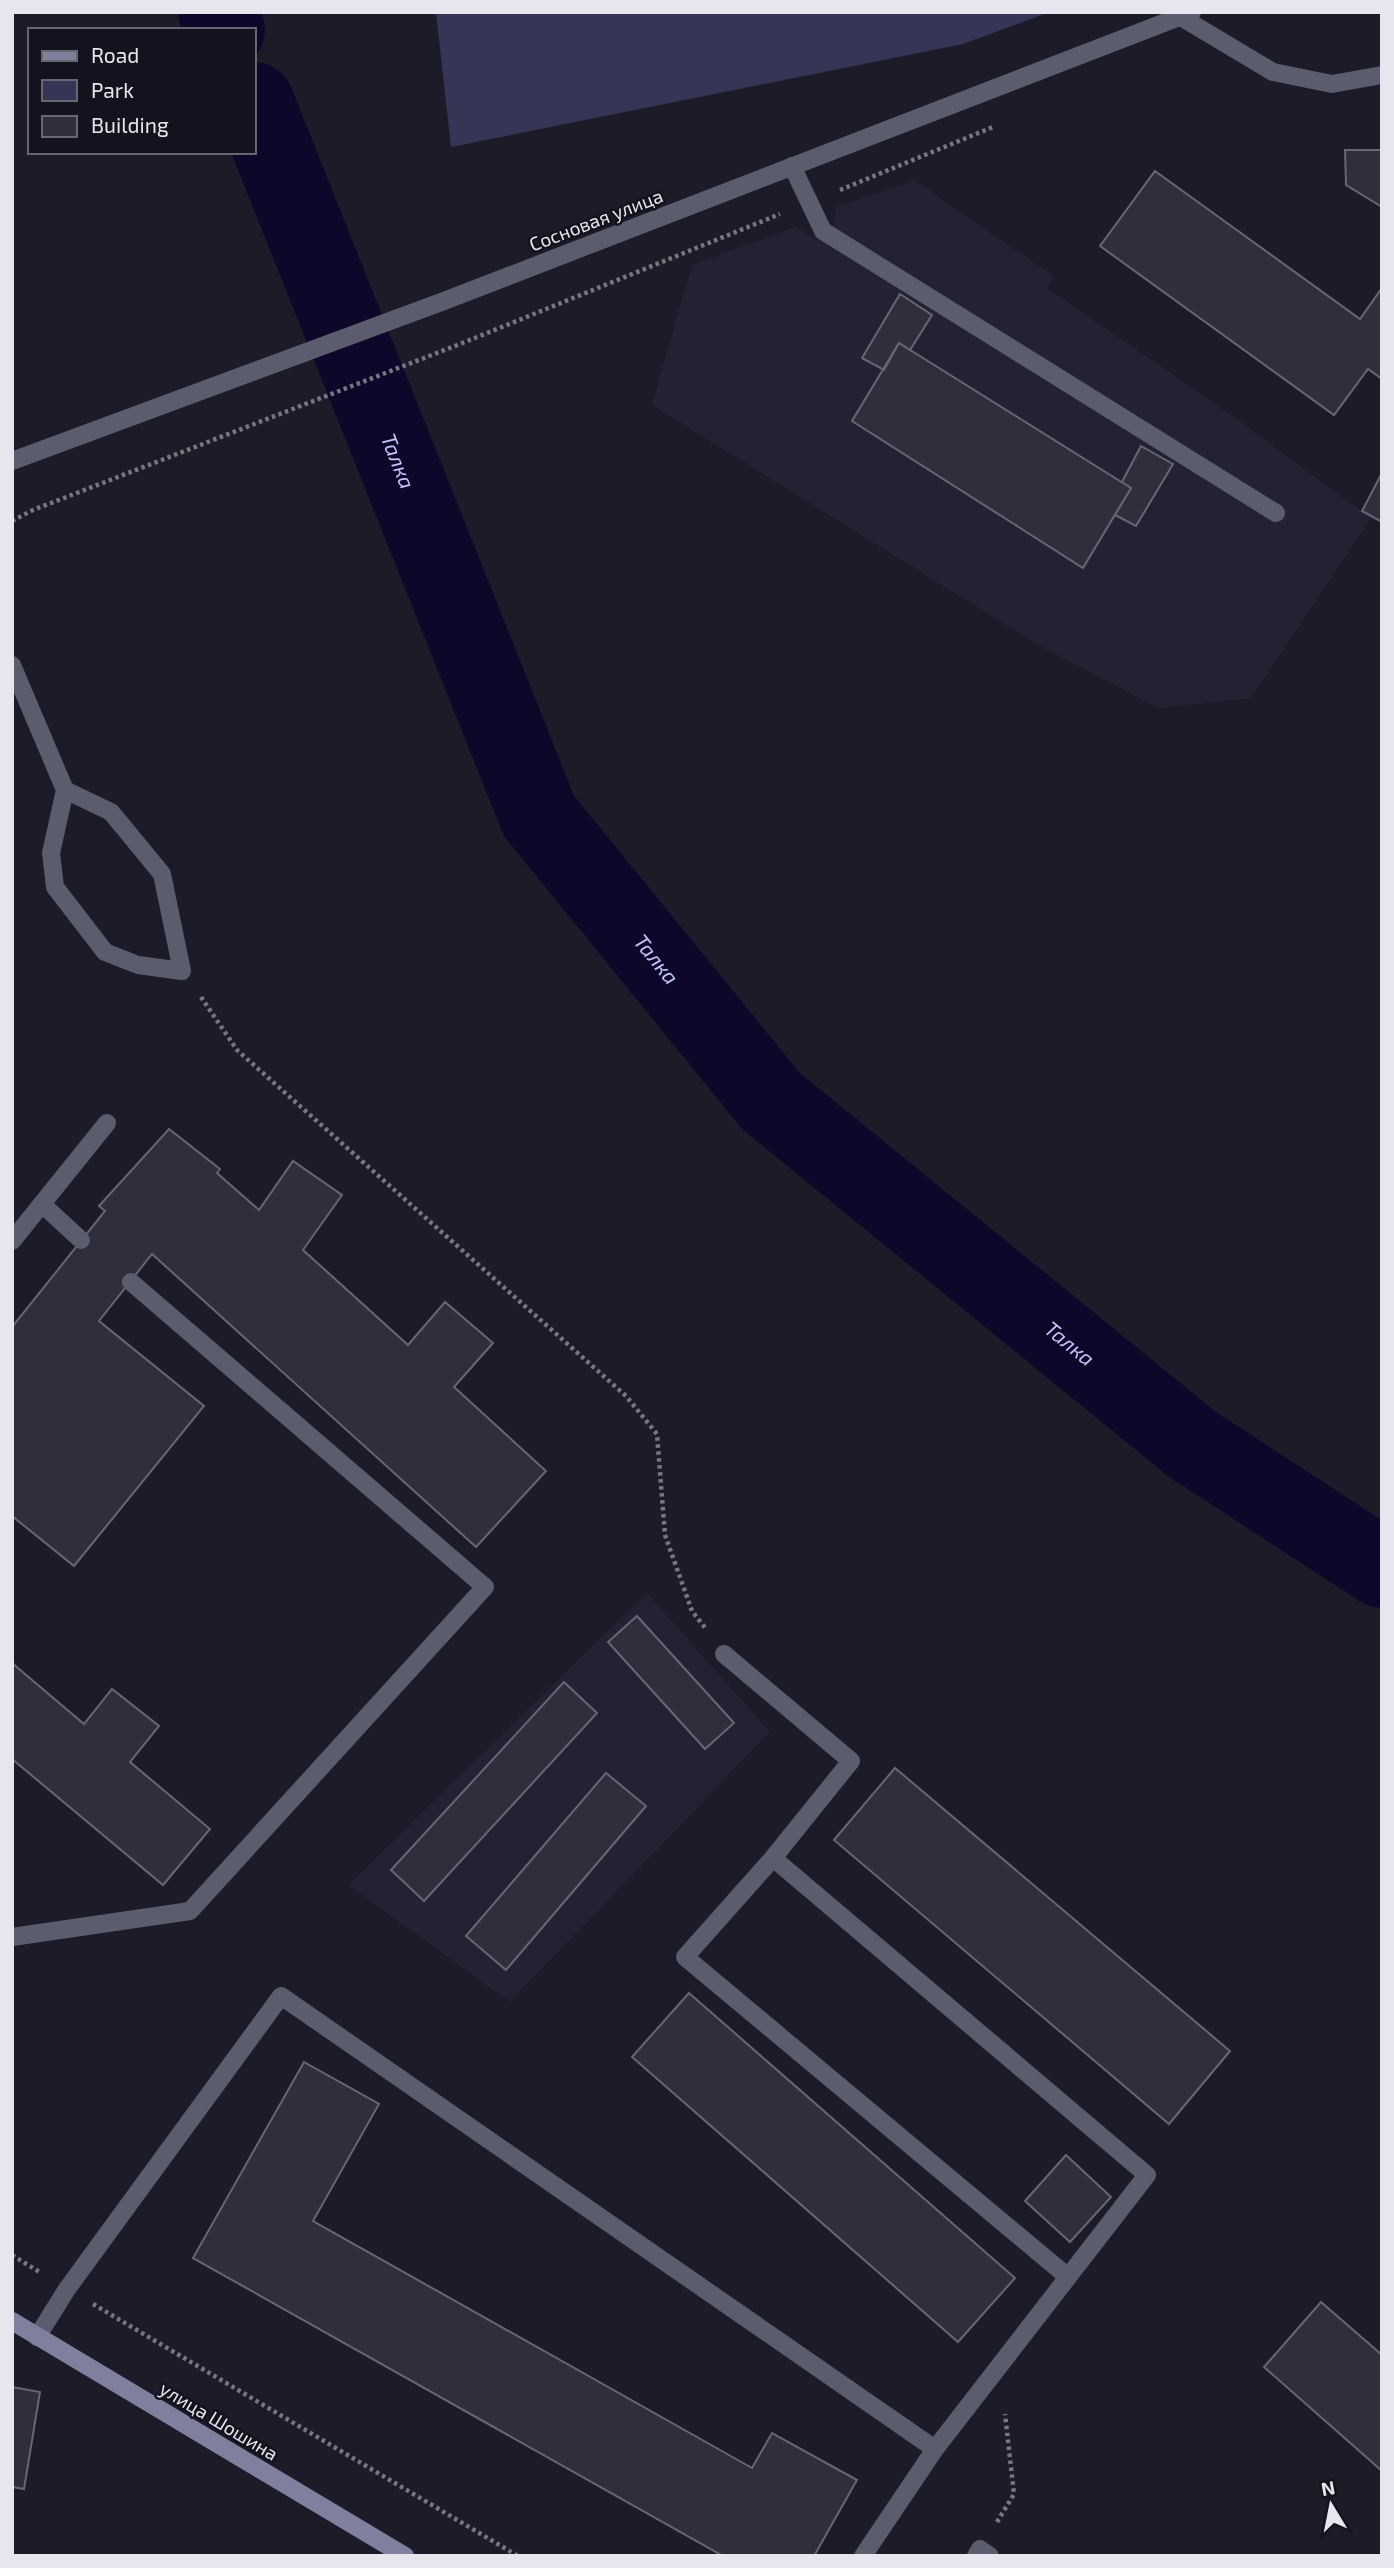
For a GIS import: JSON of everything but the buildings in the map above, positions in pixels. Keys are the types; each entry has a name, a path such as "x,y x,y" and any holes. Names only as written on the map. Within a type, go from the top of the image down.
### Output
{"street":[{"path":"1186,14 1273,72 1332,84 1382,75"},
{"name":"Сосновая улица","path":"12,461 444,301 1186,14"},
{"path":"792,166 823,232 1276,513"},
{"path":"12,665 65,790 51,853 55,887 105,953 138,965 182,971 162,874 111,812 65,790"},
{"path":"12,1241 107,1123"},
{"path":"42,1204 81,1240"},
{"path":"12,1937 190,1911 485,1587 131,1282"},
{"path":"724,1654 851,1761 773,1858 685,1957 1068,2277"},
{"path":"773,1858 1147,2175 935,2449 863,2556"},
{"path":"37,2337 67,2289 281,1996 935,2449"},
{"name":"улица Шошина","path":"12,2321 405,2556"}],"path":[{"path":"12,521 33,510 460,344"},
{"path":"182,971 237,1050 626,1396 657,1434 665,1535 692,1611 724,1654"},
{"path":"12,2255 518,2556"},
{"path":"982,2554 1014,2494 999,2365"}],"shaded area":[{"path":"915,181 1054,276 1047,288 1217,405 1371,518 1251,698 1159,708 1045,649 652,405 692,265 795,227 811,237 834,226 836,207"},
{"path":"647,1593 770,1732 510,2002 348,1885"}],"green space":[{"path":"436,12 1050,12 963,44 451,147"}],"waterway":[{"name":"Талка","path":"218,12 224,28"},
{"name":"Талка","path":"256,107 539,816 771,1101 1192,1444 1382,1568"}]}
